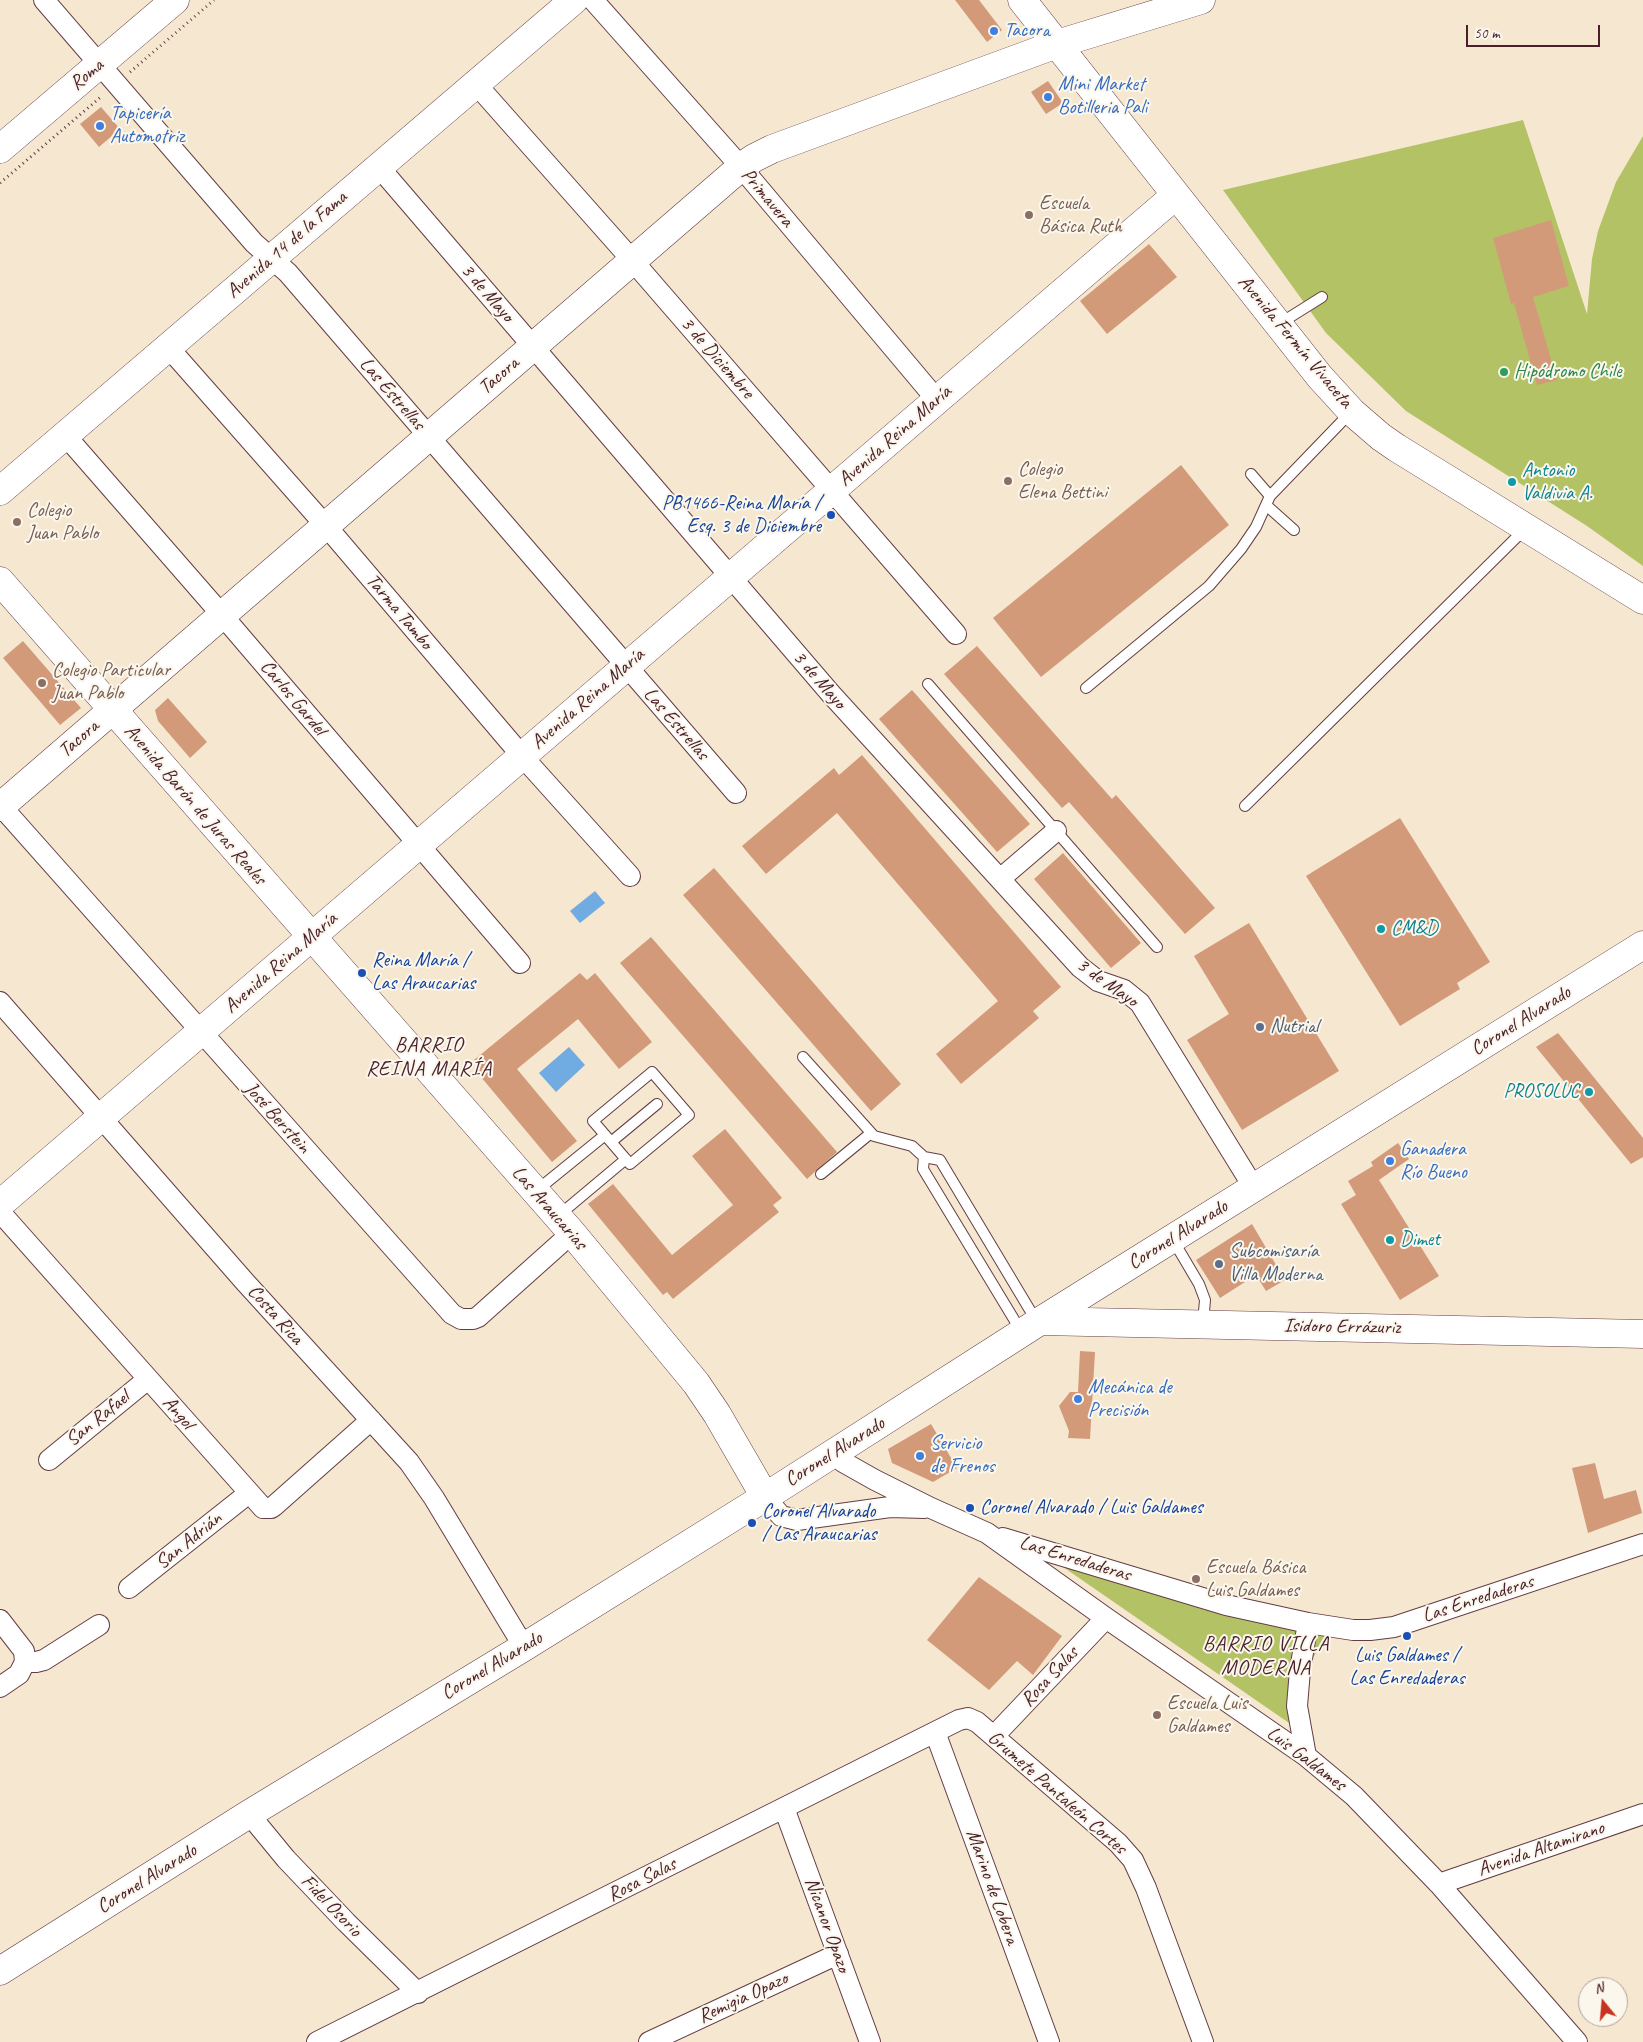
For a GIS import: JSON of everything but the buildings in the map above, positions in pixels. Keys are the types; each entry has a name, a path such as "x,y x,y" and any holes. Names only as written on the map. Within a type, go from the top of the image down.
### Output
{"street":[{"name":"Las Estrellas","path":"44,0 254,243 288,273 736,793"},
{"name":"Roma","path":"0,149 175,0"},
{"name":"Avenida 14 de la Fama","path":"0,491 574,0"},
{"name":"Primavera","path":"593,0 741,167 937,400"},
{"name":"Avenida Fermín Vivaceta","path":"1022,0 1278,325 1352,412 1397,448 1643,600"},
{"name":"Tacora","path":"1,806 741,167 772,149 1057,44 1201,0"},
{"name":"3 de Diciembre","path":"476,84 632,260 956,634"},
{"name":"3 de Mayo","path":"379,167 831,694 1080,967 1098,981 1124,990 1140,1003 1254,1188"},
{"name":"Avenida Reina María","path":"0,1204 1176,194"},
{"name":"Tarma Tambo","path":"168,347 326,526 522,756 630,876"},
{"name":"Carlos Gardel","path":"65,436 222,615 520,963"},
{"name":"Avenida Barón de Juras Reales","path":"0,581 311,937"},
{"name":"José Berstein","path":"1,806 200,1032 456,1317 467,1320 478,1317 565,1225"},
{"path":"1000,879 1056,831"},
{"name":"Las Araucarias","path":"311,937 565,1225 696,1383 717,1414 764,1497"},
{"name":"Coronel Alvarado","path":"0,1971 249,1814 524,1647 764,1497 1033,1325 1643,945"},
{"name":"Costa Rica","path":"0,1002 239,1275 409,1462 427,1486 524,1647"},
{"name":"Angol","path":"0,1212 260,1506 271,1508 371,1420"},
{"path":"1100,1284 1096,1297 1100,1309 1109,1318 1117,1321"},
{"name":"Isidoro Errázuriz","path":"1033,1325 1117,1321 1643,1334"},
{"name":"San Rafael","path":"49,1460 148,1379"},
{"name":"Luis Galdames","path":"835,1452 843,1462 854,1469 930,1508 987,1533 1306,1756 1354,1796 1439,1884 1577,2042"},
{"name":"San Adrián","path":"129,1588 249,1493"},
{"name":"Luis Galdames","path":"764,1497 781,1516 797,1520 890,1508 930,1508"},
{"name":"Las Enredaderas","path":"987,1533 1226,1605 1308,1624 1353,1630 1394,1627 1643,1544"},
{"name":"Rosa Salas","path":"994,1736 1106,1618"},
{"path":"0,1620 24,1651 25,1662 19,1674 0,1687"},
{"path":"1306,1756 1297,1706 1300,1670 1308,1624"},
{"path":"25,1662 44,1660 99,1625"},
{"name":"Rosa Salas","path":"317,2042 959,1720 968,1718"},
{"name":"Grumete Pantaleón Cortes","path":"968,1718 977,1722 994,1736 1118,1843 1133,1860 1146,1888 1203,2042"},
{"name":"Marino de Lobera","path":"935,1732 1049,2042"},
{"name":"Nicanor Opazo","path":"784,1808 870,2042"},
{"name":"Fidel Osorio","path":"249,1814 292,1866 418,1993"},
{"name":"Avenida Altamirano","path":"1439,1884 1643,1814"},
{"name":"Remigia Opazo","path":"649,2042 838,1954"}],"lane":[{"path":"1278,325 1322,297"},
{"path":"1086,688 1209,586 1241,549 1256,527 1268,501 1352,412"},
{"path":"1251,474 1268,501 1294,530"},
{"path":"1245,806 1527,528"},
{"path":"928,684 1157,947"},
{"path":"803,1057 874,1136 912,1146 924,1157 940,1160 1033,1325"},
{"path":"652,1072 689,1115 630,1164 626,1159 593,1121 652,1072"},
{"path":"536,1192 657,1104"},
{"path":"822,1174 871,1133"},
{"path":"924,1157 923,1169 1033,1325"},
{"path":"565,1225 626,1159"},
{"path":"1172,1238 1199,1284 1205,1300 1203,1323"}],"green space":[{"name":"Hipódromo Chile","path":"1523,120 1587,314 1592,259 1598,231 1616,182 1643,136 1643,566 1587,526 1406,411 1326,333 1223,190"},
{"path":"1053,1560 1330,1627 1307,1669 1305,1734"}],"water":[{"path":"595,891 605,903 580,923 570,911"},
{"path":"569,1047 585,1065 556,1092 539,1073"}],"place":[{"name":"Tacora","path":"994,31"},
{"name":"Mini Market Botilleria Pali","path":"1048,97"},
{"name":"Tapicería Automotriz","path":"100,126"},
{"name":"Escuela Básica Ruth","path":"1029,215"},
{"name":"Hipódromo Chile","path":"1504,372"},
{"name":"Colegio Elena Bettini","path":"1008,481"},
{"name":"Antonio Valdivia A.","path":"1512,482"},
{"name":"PB1466-Reina María / Esq. 3 de Diciembre","path":"831,515"},
{"name":"Colegio Juan Pablo","path":"17,522"},
{"name":"Colegio Particular Juan Pablo","path":"42,683"},
{"name":"CM&D","path":"1381,929"},
{"name":"Reina María / Las Araucarias","path":"362,973"},
{"name":"Nutrial","path":"1260,1027"},
{"name":"PROSOLUC","path":"1589,1092"},
{"name":"Ganadera Río Bueno","path":"1390,1161"},
{"name":"Dimet","path":"1390,1240"},
{"name":"Subcomisaría Villa Moderna","path":"1219,1264"},
{"name":"Mecánica de Precisión","path":"1078,1399"},
{"name":"Servicio de Frenos","path":"920,1456"},
{"name":"Coronel Alvarado / Luis Galdames","path":"970,1508"},
{"name":"Coronel Alvarado / Las Araucarias","path":"752,1523"},
{"name":"Escuela Básica Luis Galdames","path":"1196,1579"},
{"name":"Luis Galdames / Las Enredaderas","path":"1407,1636"},
{"name":"Escuela Luis Galdames","path":"1157,1715"}],"district":[{"name":"BARRIO REINA MARÍA","path":"429,1057"},
{"name":"BARRIO VILLA MODERNA","path":"1266,1656"}]}
